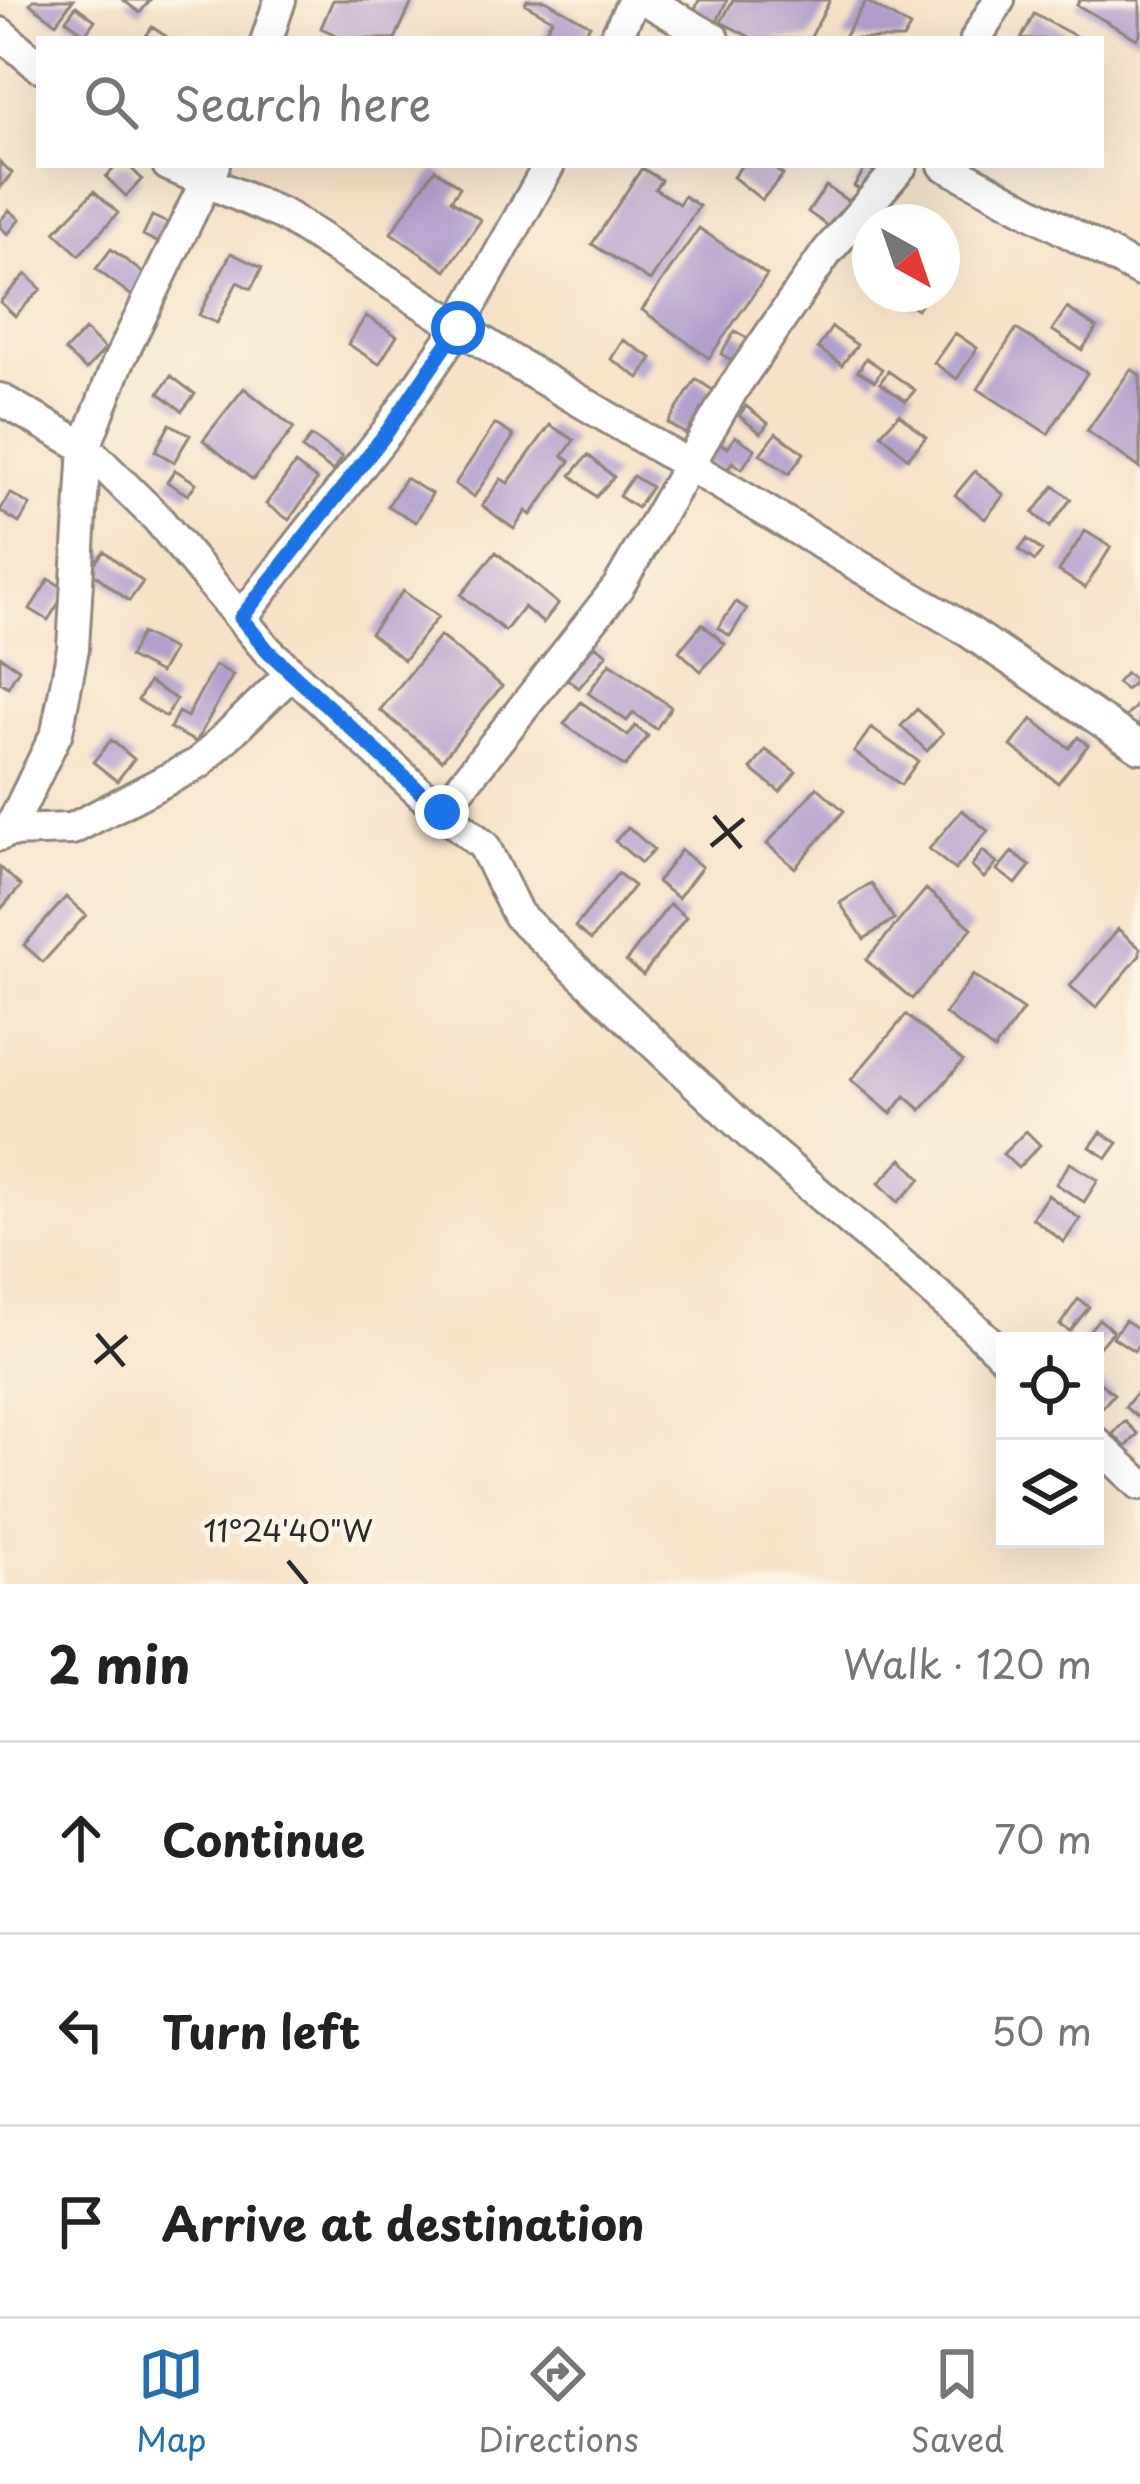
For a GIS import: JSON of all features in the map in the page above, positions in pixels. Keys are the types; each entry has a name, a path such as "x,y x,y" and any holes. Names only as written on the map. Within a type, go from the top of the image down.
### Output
{"street":[{"path":"268,36 280,0"},
{"path":"616,36 634,0"},
{"path":"646,0 709,36"},
{"path":"978,36 999,0"},
{"path":"0,33 36,63"},
{"path":"241,618 387,432 458,328 547,168"},
{"path":"442,812 618,586 734,386 827,252 899,168"},
{"path":"950,168 1140,271"},
{"path":"4,833 57,732 73,648 85,447 117,365 210,173 284,215 458,328 962,627 1140,747"},
{"path":"0,399 85,447 157,518 268,651 484,846 518,915 753,1137 996,1349"},
{"path":"4,833 72,829 199,763 292,674"},
{"path":"1104,1450 1140,1484"}],"building":[{"path":"33,0 73,0 56,23 30,4"},
{"path":"123,0 150,0 140,13"},
{"path":"333,0 413,0 396,36 338,36 321,28"},
{"path":"545,0 590,25 584,36 543,36 552,19 525,4"},
{"path":"699,0 727,0 716,24 693,13"},
{"path":"733,0 830,0 812,36 748,36 721,22"},
{"path":"1080,0 1140,0 1137,39 1077,5"},
{"path":"866,1 910,27 905,36 845,36"},
{"path":"76,6 95,20 85,34 66,20"},
{"path":"1034,14 1075,36 1023,36"},
{"path":"0,162 12,173 0,188"},
{"path":"114,168 131,168 142,179 126,196 106,177"},
{"path":"642,168 661,180 655,189 679,204 684,196 699,206 650,281 592,244"},
{"path":"740,168 774,168 783,175 762,200 733,177"},
{"path":"865,168 884,178 872,197 854,186"},
{"path":"435,169 460,187 451,200 481,220 446,271 391,233"},
{"path":"826,186 853,204 852,214 838,233 808,212"},
{"path":"94,191 118,213 79,255 55,232"},
{"path":"9,210 20,219 8,234 0,221"},
{"path":"152,216 183,230 173,250 143,235"},
{"path":"699,228 767,275 709,358 642,310"},
{"path":"111,249 147,276 132,296 96,269"},
{"path":"231,253 262,268 251,289 237,282 217,323 199,315"},
{"path":"26,274 41,289 15,316 0,302"},
{"path":"1067,308 1097,328 1082,350 1052,330"},
{"path":"366,316 397,336 379,364 348,344"},
{"path":"832,327 857,345 842,365 818,348"},
{"path":"1016,329 1087,373 1048,434 978,389"},
{"path":"85,330 105,349 86,370 65,351"},
{"path":"735,331 748,339 735,362 721,354"},
{"path":"955,333 977,348 957,379 934,363"},
{"path":"623,340 652,358 639,378 611,359"},
{"path":"866,358 882,369 875,381 858,371"},
{"path":"1131,369 1140,375 1140,468 1087,431"},
{"path":"888,371 915,390 906,401 880,383"},
{"path":"171,376 195,394 182,411 159,393"},
{"path":"696,379 714,391 686,434 668,423"},
{"path":"244,388 294,428 253,480 203,440"},
{"path":"746,406 768,423 761,433 739,416"},
{"path":"899,414 926,437 908,458 881,434"},
{"path":"170,424 190,435 174,462 155,451"},
{"path":"495,424 514,436 474,497 455,484"},
{"path":"550,425 574,440 563,456 570,461 531,515 526,511 514,529 482,506 501,479 508,483"},
{"path":"776,433 804,453 789,474 760,454"},
{"path":"311,436 342,457 333,471 302,449"},
{"path":"735,436 755,449 742,469 732,462 725,474 705,462 717,441 728,448"},
{"path":"588,455 614,477 596,497 571,475"},
{"path":"295,464 317,480 289,520 266,504"},
{"path":"175,470 196,483 188,495 167,482"},
{"path":"975,471 1004,495 985,519 955,495"},
{"path":"633,476 651,487 637,508 619,496"},
{"path":"405,478 432,494 416,522 388,506"},
{"path":"1054,486 1071,499 1050,527 1033,513"},
{"path":"10,493 30,505 19,523 0,511"},
{"path":"1085,531 1111,547 1085,588 1059,571"},
{"path":"1027,539 1042,551 1035,561 1019,550"},
{"path":"104,551 143,582 129,601 89,570"},
{"path":"496,552 558,604 543,623 524,607 505,631 461,595"},
{"path":"49,579 67,590 48,620 30,609"},
{"path":"403,591 438,617 404,660 370,633"},
{"path":"736,602 747,609 730,636 718,628"},
{"path":"702,624 725,644 701,671 679,651"},
{"path":"141,633 173,650 160,673 129,657"},
{"path":"440,636 502,686 442,760 380,710"},
{"path":"595,645 607,654 579,688 567,679"},
{"path":"0,656 19,669 8,687 0,682"},
{"path":"610,663 671,707 656,729 633,713 627,721 588,693"},
{"path":"215,665 233,675 196,742 170,728 178,712 187,717"},
{"path":"1126,673 1135,681 1126,690 1117,683"},
{"path":"149,682 176,699 166,717 138,700"},
{"path":"581,702 628,736 635,726 648,736 625,767 564,724"},
{"path":"1140,702 1140,731 1125,718"},
{"path":"917,709 943,733 927,751 901,726"},
{"path":"1032,719 1069,748 1078,737 1088,745 1058,783 1011,746"},
{"path":"871,728 918,761 901,785 854,752"},
{"path":"111,740 134,759 117,781 93,762"},
{"path":"766,750 796,772 780,792 751,769"},
{"path":"817,787 844,811 795,868 767,844"},
{"path":"962,810 988,831 955,870 929,849"},
{"path":"628,827 654,850 641,863 615,841"},
{"path":"681,850 702,867 678,898 657,882"},
{"path":"983,851 997,863 984,878 971,866"},
{"path":"1012,852 1030,866 1016,884 997,870"},
{"path":"0,867 21,886 0,910"},
{"path":"618,873 634,886 591,940 575,927"},
{"path":"871,883 894,919 864,939 840,903"},
{"path":"926,889 972,928 912,999 866,960"},
{"path":"66,897 86,915 43,962 24,945"},
{"path":"670,904 686,917 643,975 626,961"},
{"path":"1118,929 1140,948 1140,955 1096,1008 1070,986"},
{"path":"973,975 1023,1010 994,1050 945,1014"},
{"path":"906,1015 963,1061 921,1110 905,1096 891,1114 851,1080"},
{"path":"1026,1131 1040,1145 1018,1168 1003,1154"},
{"path":"1101,1132 1118,1143 1107,1158 1090,1147"},
{"path":"902,1159 921,1179 898,1202 879,1183"},
{"path":"1070,1163 1098,1180 1084,1202 1056,1184"},
{"path":"1048,1195 1080,1219 1064,1242 1032,1218"},
{"path":"1078,1299 1089,1307 1070,1331 1060,1325"},
{"path":"1099,1319 1113,1331 1104,1342 1104,1332 1088,1332"},
{"path":"1125,1320 1140,1330 1134,1351 1113,1337"},
{"path":"1104,1386 1114,1394 1104,1406"},
{"path":"1140,1389 1140,1419 1125,1407"},
{"path":"1125,1421 1138,1434 1126,1447 1113,1434"}],"route":[{"path":"442,812 268,651 241,618 387,432 458,328"}]}
